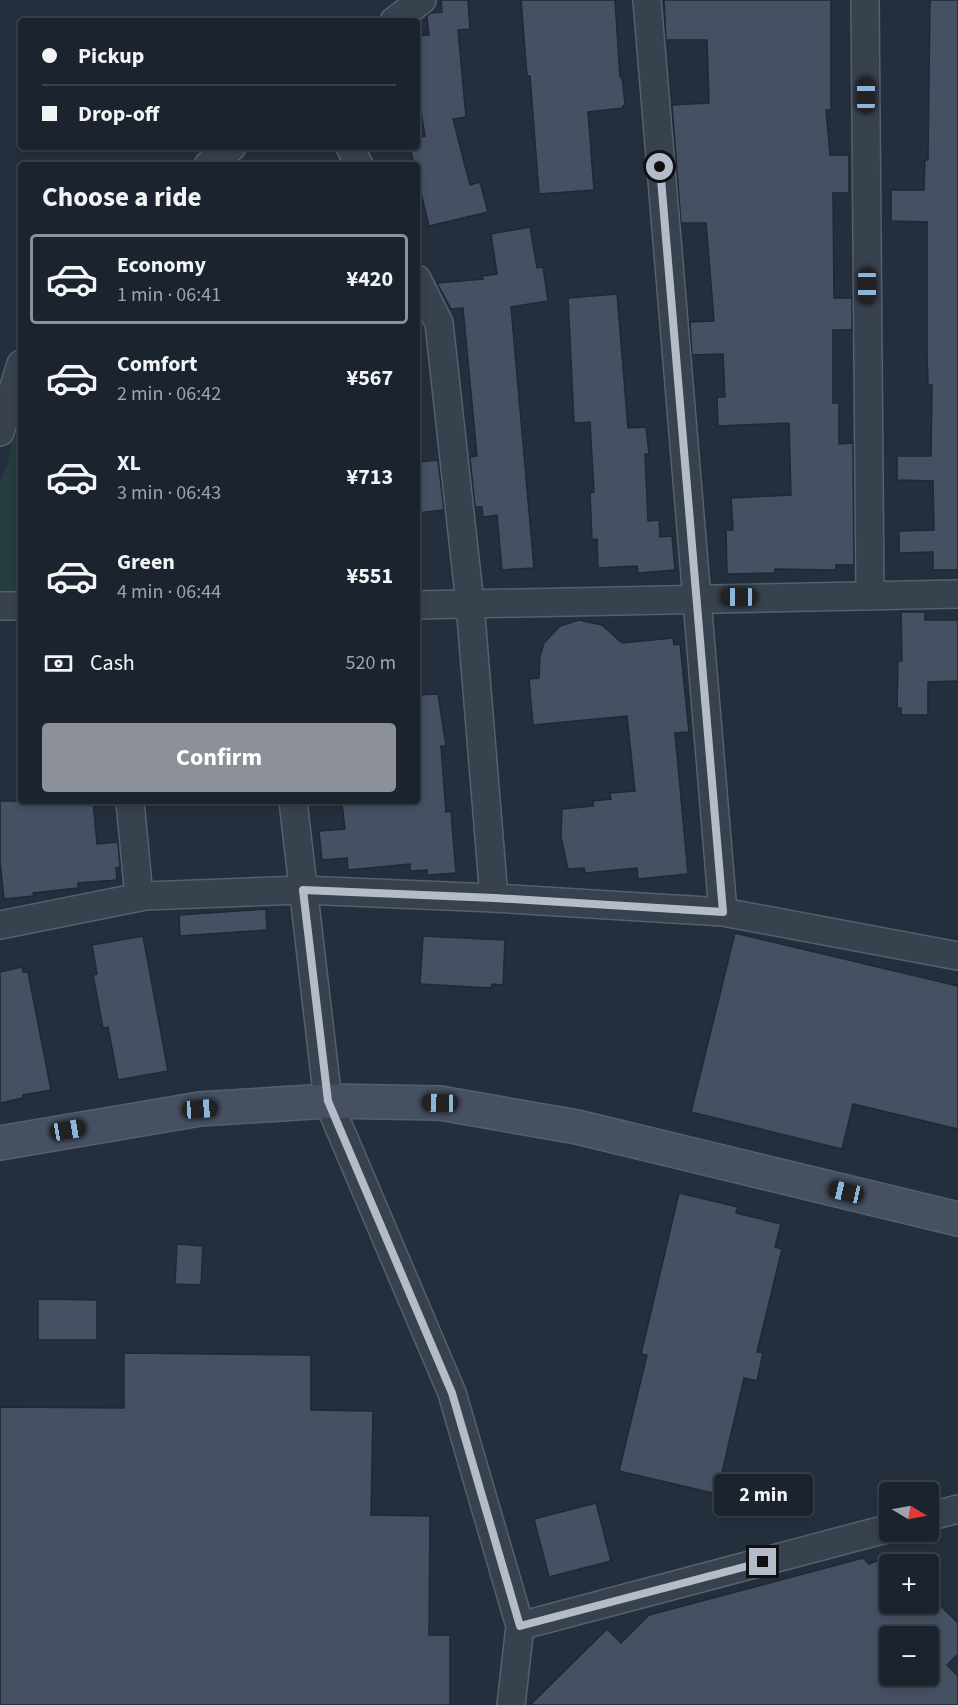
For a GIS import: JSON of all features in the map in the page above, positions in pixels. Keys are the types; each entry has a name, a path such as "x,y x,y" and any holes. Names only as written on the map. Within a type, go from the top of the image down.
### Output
{"street":[{"path":"398,18 422,0"},
{"path":"647,0 723,912"},
{"path":"865,0 870,596"},
{"path":"212,162 227,150"},
{"path":"420,285 439,323 470,604 494,898"},
{"path":"0,432 13,369"},
{"path":"420,605 958,594"},
{"path":"0,606 18,606"},
{"path":"130,804 138,897"},
{"path":"293,804 328,1101 452,1393 520,1626 511,1705"},
{"path":"0,925 138,897 303,890 494,898 723,912 958,956"},
{"path":"0,1143 200,1109 328,1101 440,1103 577,1128 958,1219"},
{"path":"939,1514 958,1509"},
{"path":"520,1626 879,1531"}],"green space":[{"path":"18,416 18,595 0,595 0,482 8,464"}],"building":[{"path":"441,0 468,0 470,29 458,30 466,117 453,119 470,185 480,182 488,212 429,226 420,189 420,162 413,162 411,150 420,150 420,137 425,136 420,107 420,36 429,35 427,16 431,13 442,12"},
{"path":"521,0 615,0 620,77 622,76 625,105 623,108 588,112 594,190 539,194 530,76 527,76"},
{"path":"664,0 831,0 831,110 826,110 830,155 849,155 849,193 833,193 834,298 852,298 852,330 833,330 833,403 839,403 839,444 853,443 854,565 836,565 836,570 775,569 775,573 727,574 726,530 733,530 731,498 791,495 789,423 718,426 717,397 725,397 723,354 692,355 690,322 714,321 706,223 681,223 672,105 709,103 707,40 666,40"},
{"path":"930,0 958,0 958,570 933,570 933,552 899,553 899,531 934,530 933,481 897,480 897,456 931,456 932,385 928,385 927,353 927,222 891,221 891,190 924,190 925,160 928,160"},
{"path":"530,227 537,268 543,267 548,301 511,307 534,568 502,570 497,515 483,517 482,507 475,507 470,457 477,456 463,308 451,309 437,283 483,279 482,276 497,274 491,234"},
{"path":"617,294 628,428 646,427 649,454 645,454 648,521 659,520 660,537 672,536 675,570 638,573 637,566 598,568 597,539 592,540 590,493 594,492 590,422 574,423 568,298"},
{"path":"438,460 444,510 420,513 420,462"},
{"path":"901,612 925,612 925,620 958,620 958,681 928,682 928,715 901,715 901,708 897,708 898,661 902,661"},
{"path":"579,620 602,625 622,643 673,638 674,645 680,644 689,732 675,733 688,874 638,879 637,868 585,873 584,868 568,869 561,837 562,809 593,806 593,801 611,799 610,793 635,791 627,716 533,725 529,679 539,678 540,656 544,643 560,626"},
{"path":"438,694 446,746 441,746 446,812 451,811 456,873 427,875 427,870 410,871 410,864 348,870 347,858 322,860 319,831 345,829 342,804 420,804 420,695"},
{"path":"0,801 18,801 18,804 93,804 97,844 118,842 120,867 116,868 117,880 78,883 78,888 4,899 0,861"},
{"path":"266,909 267,930 180,936 179,915"},
{"path":"735,933 958,986 958,1129 853,1104 842,1149 691,1112"},
{"path":"143,936 168,1071 118,1080 108,1027 103,1028 93,975 97,974 92,945"},
{"path":"423,936 505,940 503,985 492,984 491,988 420,984"},
{"path":"22,967 23,972 28,972 51,1090 23,1095 23,1098 0,1103 0,972"},
{"path":"679,1193 738,1207 736,1213 781,1224 775,1247 782,1249 757,1352 763,1353 757,1381 744,1378 717,1494 619,1471 647,1355 641,1354"},
{"path":"177,1244 203,1246 201,1285 175,1284"},
{"path":"38,1299 97,1300 97,1340 38,1340"},
{"path":"124,1353 311,1355 311,1410 373,1411 371,1515 430,1516 429,1635 450,1635 450,1705 0,1705 0,1407 124,1408"},
{"path":"596,1503 611,1561 549,1577 534,1519"},
{"path":"863,1558 869,1564 879,1560 879,1614 939,1614 939,1604 958,1623 958,1654 947,1665 958,1676 958,1705 530,1705 607,1629 621,1643 649,1615"}],"route":[{"path":"660,167 723,912 494,898 303,890 328,1101 452,1393 520,1626 763,1562"}]}
